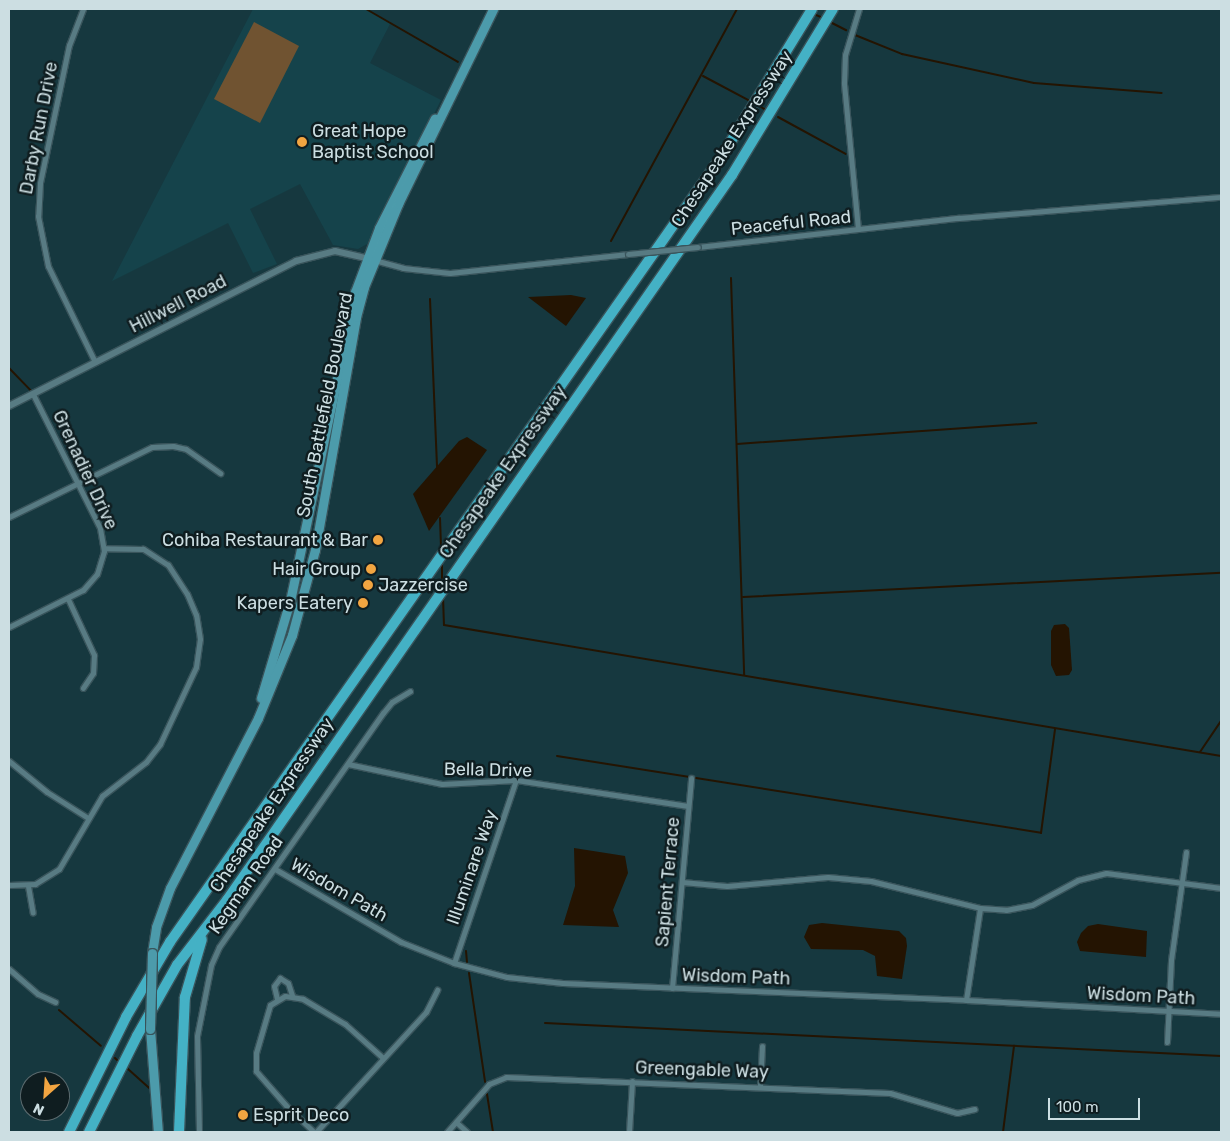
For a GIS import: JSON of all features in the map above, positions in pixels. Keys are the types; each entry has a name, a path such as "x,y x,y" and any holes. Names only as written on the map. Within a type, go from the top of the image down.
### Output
{"highway":[{"name":"Chesapeake Expressway","path":"69,1132 126,1017 170,942 722,156 812,9"},
{"name":"Chesapeake Expressway","path":"90,1132 136,1036 177,965 227,900 291,803 732,176 833,9"},
{"path":"179,1132 186,989 198,946 227,900"}],"main road":[{"name":"South Battlefield Boulevard","path":"246,737 268,678 290,601 349,314 395,194 493,9"},
{"name":"South Battlefield Boulevard","path":"158,1132 150,1029 152,953 160,912 170,888 282,664 302,604 315,550 356,317 370,259"}],"street":[{"name":"Darby Run Drive","path":"83,9 69,45 43,165 38,216 48,266 95,362"},
{"path":"858,229 844,83 846,55 859,9"},
{"name":"Peaceful Road","path":"370,259 403,268 450,273 698,248 858,229 1221,197"},
{"name":"Hillwell Road","path":"9,406 296,261 335,251 370,259"},
{"name":"Grenadier Drive","path":"9,627 68,599 92,581 100,567 104,548 100,528 33,394"},
{"path":"9,517 146,449 161,446 186,450 220,473"},
{"path":"9,885 28,886 40,882 59,869 102,796 146,762 160,744 192,675 199,650 198,625 192,604 168,565 143,548 104,548"},
{"path":"68,599 94,654 94,673 83,688"},
{"name":"Kegman Road","path":"199,1132 197,1036 211,964 219,947 392,702 410,691"},
{"path":"9,760 47,792 88,818"},
{"name":"Bella Drive","path":"348,764 455,786 516,780 688,806"},
{"name":"Sapient Terrace","path":"672,988 690,778"},
{"name":"Illuminare Way","path":"454,963 516,780"},
{"path":"1167,1042 1168,1012 1186,852"},
{"name":"Wisdom Path","path":"275,869 401,942 454,963 534,981 966,1000 1221,1014"},
{"path":"682,882 727,886 828,877 871,881 980,908 1006,910 1032,905 1078,880 1106,873 1221,888"},
{"path":"28,886 33,913"},
{"path":"966,1000 980,908"},
{"path":"9,969 38,994 55,1002"},
{"path":"277,999 274,986 280,978 288,983 292,995"},
{"path":"382,1057 345,1024 303,999 292,995 277,999 266,1012 255,1068 290,1110 315,1132 382,1057 426,1012 437,990"},
{"path":"760,1086 762,1046"},
{"name":"Greengable Way","path":"447,1132 489,1084 500,1078 632,1081 890,1093 957,1112 975,1109"},
{"path":"629,1132 632,1081"},
{"path":"456,1122 468,1132"}],"shaded area":[{"name":"Great Hope Baptist School","path":"253,9 365,9 391,22 370,63 441,100 369,243 358,249 333,245 300,184 250,209 277,264 253,273 228,223 112,281"},
{"path":"254,22 299,46 260,123 214,99"},
{"path":"571,295 586,298 566,326 528,297"},
{"path":"467,437 487,450 429,531 413,494 459,441"},
{"path":"1065,624 1069,628 1072,670 1069,675 1056,676 1051,665 1051,631 1054,625"},
{"path":"574,848 625,856 628,873 613,910 619,927 563,925 575,886"},
{"path":"822,923 899,931 906,938 907,946 902,979 877,976 875,956 863,950 811,949 804,937 809,925"},
{"path":"1098,924 1147,931 1146,957 1080,951 1077,942 1081,933 1088,926"}],"waterway":[{"path":"366,9 458,62"},
{"path":"611,241 737,9"},
{"path":"816,15 821,17"},
{"path":"832,23 846,30"},
{"path":"855,35 902,54 1034,83 1162,93"},
{"path":"703,76 750,101"},
{"path":"761,107 766,110"},
{"path":"778,117 846,154"},
{"path":"731,278 744,675"},
{"path":"430,299 437,468"},
{"path":"9,368 33,393"},
{"path":"737,444 1036,423"},
{"path":"440,518 441,545"},
{"path":"442,564 442,578"},
{"path":"743,597 1221,573"},
{"path":"443,597 444,625 1221,756"},
{"path":"1200,752 1221,721"},
{"path":"557,756 1041,833 1055,729"},
{"path":"466,951 467,962"},
{"path":"469,973 485,1082"},
{"path":"59,1010 101,1046"},
{"path":"545,1023 1221,1056"},
{"path":"1003,1132 1014,1046"},
{"path":"128,1069 150,1089"},
{"path":"487,1094 493,1132"}],"place":[{"name":"Great Hope Baptist School","path":"302,142"},
{"name":"Cohiba Restaurant & Bar","path":"378,540"},
{"name":"Hair Group","path":"371,569"},
{"name":"Jazzercise","path":"368,585"},
{"name":"Kapers Eatery","path":"363,603"},
{"name":"Esprit Deco","path":"243,1115"}]}
